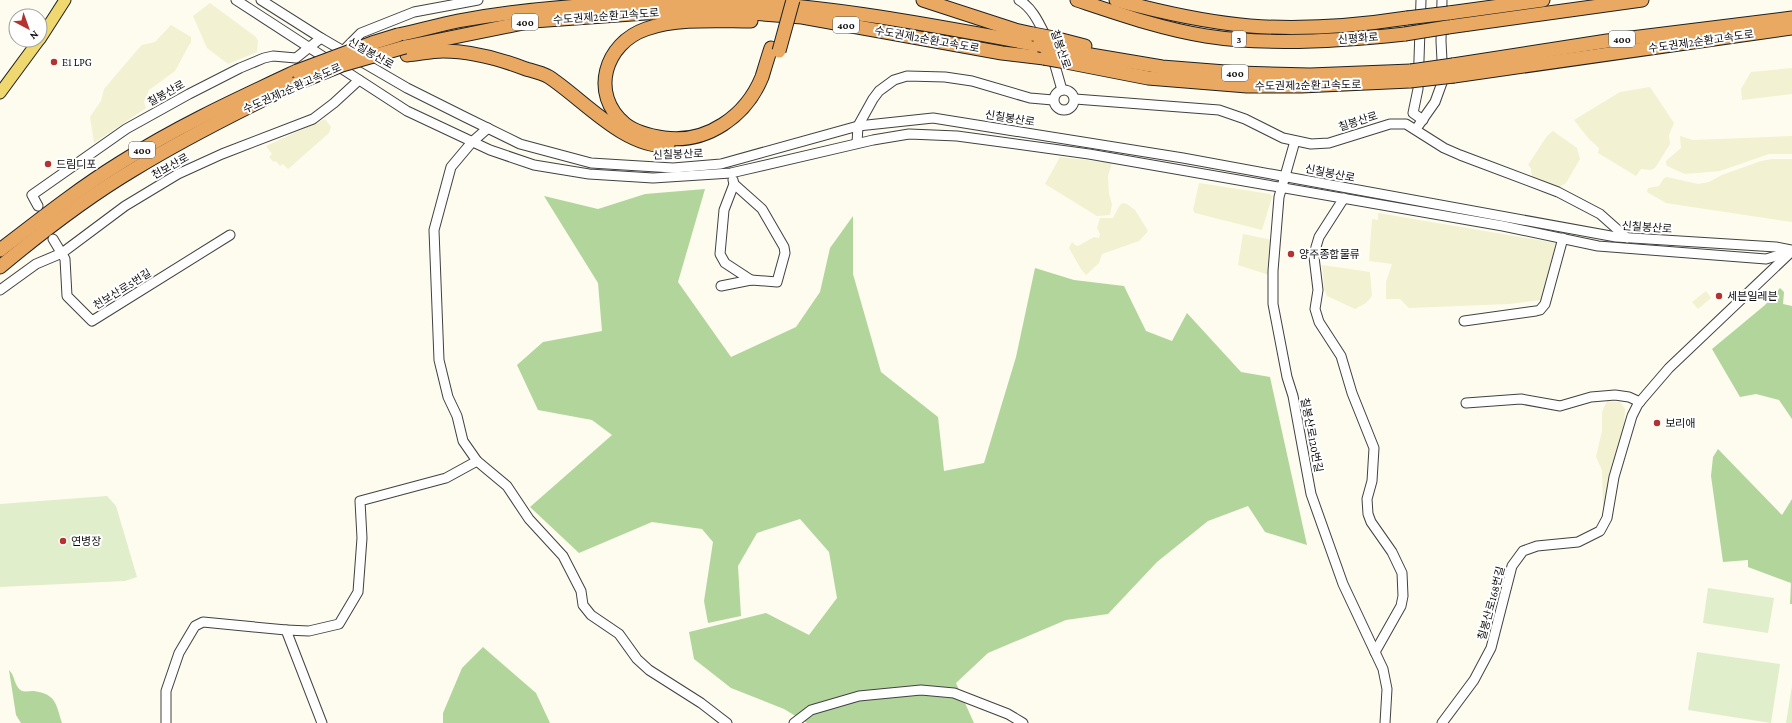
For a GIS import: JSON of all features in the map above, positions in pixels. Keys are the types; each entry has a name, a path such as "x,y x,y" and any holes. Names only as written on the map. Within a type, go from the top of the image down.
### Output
{"highway":[{"path":"457,21 521,6 565,0"},
{"name":"수도권제2순환고속도로","path":"0,250 76,192 120,162 215,110 297,71 398,35 457,21 525,10 621,1 664,0 756,3 883,17 1036,39 1061,50 1162,67 1238,73 1310,76 1410,76"},
{"path":"406,51 462,52 507,62 547,77 633,138 649,145 664,146 698,143 726,133 751,110 766,87 786,0"},
{"path":"793,0 775,49 762,77 754,92 741,109 728,122 702,136 674,139 641,132 632,128 621,120 608,100 605,80 611,58 619,47 644,30 661,24 675,22 830,22"},
{"path":"923,0 1015,30 1036,39 1054,38 1162,67"},
{"name":"신평화로","path":"1077,0 1115,13 1206,36 1243,40 1303,41 1360,39 1405,34 1642,0"},
{"name":"신평화로","path":"1116,0 1155,11 1249,26 1323,27 1364,25 1543,0"},
{"name":"수도권제2순환고속도로","path":"0,267 37,236 132,170 241,110 274,99 300,85 355,69 406,51 533,21 646,13 724,11 802,17 1002,53 1044,58 1148,78 1247,86 1302,86 1410,76 1792,28"},
{"name":"수도권제2순환고속도로","path":"1453,71 1608,41 1792,18"}],"main road":[{"path":"48,27 65,0"},
{"path":"0,92 34,48"}],"street":[{"name":"신칠봉산로","path":"236,0 407,110 490,150 534,165 589,174 653,178 732,172 909,134 957,136 1089,154 1503,226 1614,248 1766,258 1792,251"},
{"name":"신칠봉산로","path":"261,0 321,38 407,88 520,144 591,163 673,168 721,164 858,126 933,118 1183,158 1627,238 1776,247 1792,251"},
{"path":"343,51 361,33 414,12 478,0"},
{"name":"칠봉산로","path":"1019,0 1024,3 1036,18 1048,41 1062,90"},
{"path":"1421,0 1418,89 1413,113 1423,120"},
{"path":"1416,129 1435,102 1443,80 1440,41 1442,0"},
{"name":"칠봉산로","path":"38,206 32,195 126,129 189,94 251,63 272,56 296,58 321,38"},
{"path":"858,144 858,126 873,99 879,91 894,80 907,76 945,77 972,81 1030,98 1054,100"},
{"name":"천보산로","path":"0,290 36,264 62,254 125,206 178,174 222,154 313,119 334,103 359,80"},
{"path":"1062,90 1072,93 1075,99 1072,106 1064,110 1058,108 1054,100 1056,93 1062,90"},
{"name":"칠봉산로","path":"1075,99 1219,110 1246,119 1283,138 1295,142 1310,144 1329,144 1396,123 1406,124 1444,148 1558,192 1595,211 1605,217 1627,238"},
{"path":"488,128 472,142 451,167 434,230 439,360 448,397 457,416 463,441 476,461 507,486 528,520 563,556 581,591 583,605 591,615 619,634 637,659 649,670 701,703 727,723"},
{"name":"칠봉산로120번길","path":"1295,142 1279,197 1272,290 1273,304 1287,378 1293,396 1311,494 1320,524 1343,584 1383,669 1387,689 1384,723"},
{"path":"732,172 734,184 724,210 720,254 725,263 751,280"},
{"path":"721,286 751,280 777,282 785,250 762,209 734,184"},
{"name":"신칠봉산로","path":"1344,198 1319,237 1316,247 1314,257 1318,290 1315,309 1319,322 1341,356 1352,393 1374,448 1372,481 1367,499 1368,514 1371,522 1392,552 1402,574 1403,596 1401,606 1375,652"},
{"name":"천보산로5번길","path":"62,254 65,259 67,296 92,321 230,236"},
{"path":"1464,321 1536,311 1543,308 1546,304 1563,238"},
{"path":"53,239 62,254"},
{"name":"칠봉산로168번길","path":"1442,723 1474,680 1491,648 1512,566 1523,551 1537,546 1578,542 1600,531 1607,518 1614,477 1632,416 1640,402 1669,368 1792,251"},
{"path":"1466,403 1521,400 1560,406 1591,397 1615,395 1628,397 1640,402"},
{"path":"166,723 166,691 179,653 195,626 203,622 309,631 339,624 358,592 362,538 360,501 446,478 476,461"},
{"path":"286,630 322,723"},
{"path":"794,723 811,710 859,696 921,690 954,693 1008,714 1023,723"}],"green space":[{"path":"210,3 256,37 258,41 257,52 228,64 207,48 193,16"},
{"path":"171,25 191,37 191,43 175,71 149,90 144,102 146,108 94,143 90,117 101,101 104,89 142,45 155,42"},
{"path":"1792,68 1792,94 1742,100 1741,89 1751,72"},
{"path":"1650,87 1674,123 1669,135 1670,144 1655,168 1651,170 1641,169 1636,176 1598,153 1599,148 1589,139 1574,120 1620,92"},
{"path":"325,119 331,127 329,133 288,169 283,164 280,166 276,161 274,162 269,157 272,154 266,146"},
{"path":"1553,131 1577,148 1580,159 1566,183 1558,188 1532,178 1531,168 1528,165 1547,136"},
{"path":"1680,136 1693,140 1792,136 1792,154 1769,154 1720,171 1685,174 1667,166 1666,164 1666,161 1681,148"},
{"path":"1060,157 1112,163 1108,176 1109,194 1112,204 1110,215 1097,216 1045,184"},
{"path":"1772,159 1792,159 1792,222 1666,203 1647,192 1648,188 1659,186 1664,178 1667,177 1698,184 1709,182 1722,175 1761,161"},
{"path":"1199,183 1270,194 1272,197 1262,230 1195,213 1193,210"},
{"path":"705,189 678,282 731,357 796,327 820,292 830,248 853,216 853,274 881,372 938,417 944,471 984,463 1016,357 1035,268 1074,280 1124,286 1146,331 1172,341 1187,313 1241,372 1270,377 1307,545 1265,532 1248,506 1208,521 1157,562 1108,614 1066,620 988,653 956,683 974,723 807,723 784,709 731,688 694,659 689,632 766,613 809,635 837,598 829,552 800,519 757,533 738,566 741,616 708,623 704,601 713,542 702,529 652,522 579,553 530,507 612,435 592,420 538,410 517,365 543,342 602,331 598,283 544,196 598,209 645,194"},
{"path":"1123,203 1135,210 1148,231 1139,241 1102,254 1099,263 1086,275 1069,248 1072,242 1078,246 1094,237 1099,238 1100,234 1097,228 1100,218 1113,218 1120,205"},
{"path":"1378,213 1556,243 1541,300 1509,304 1409,308 1400,299 1386,299 1386,282 1392,264 1369,261 1372,219 1378,220"},
{"path":"1243,234 1272,240 1269,275 1238,265"},
{"path":"1322,265 1370,272 1372,296 1366,303 1355,309 1327,296 1324,288"},
{"path":"1780,288 1784,292 1783,304 1792,306 1792,419 1779,400 1756,394 1740,397 1712,349 1765,305"},
{"path":"1706,291 1711,298 1698,309 1692,302"},
{"path":"1607,401 1620,402 1625,409 1624,425 1613,468 1605,510 1603,509 1602,470 1596,457 1602,431 1602,412"},
{"path":"1718,449 1782,515 1792,499 1792,604 1790,604 1791,583 1748,567 1748,560 1723,562 1711,476 1713,457"},
{"name":"연병장","path":"107,496 116,506 137,577 125,581 0,587 0,504"},
{"path":"1708,588 1774,598 1768,633 1703,623"},
{"path":"483,647 536,693 550,723 443,723 443,713 462,668"},
{"path":"1697,652 1780,664 1771,723 1688,710"},
{"path":"9,670 17,687 22,691 41,692 51,697 56,705 62,723 21,723 16,715"},
{"path":"1792,686 1792,723 1786,723"}],"place":[{"name":"E1 LPG","path":"54,62"},
{"name":"드림디포","path":"48,164"},
{"name":"양주종합물류","path":"1291,254"},
{"name":"세븐일레븐","path":"1719,296"},
{"name":"보리애","path":"1657,423"},
{"name":"연병장","path":"63,541"}]}
